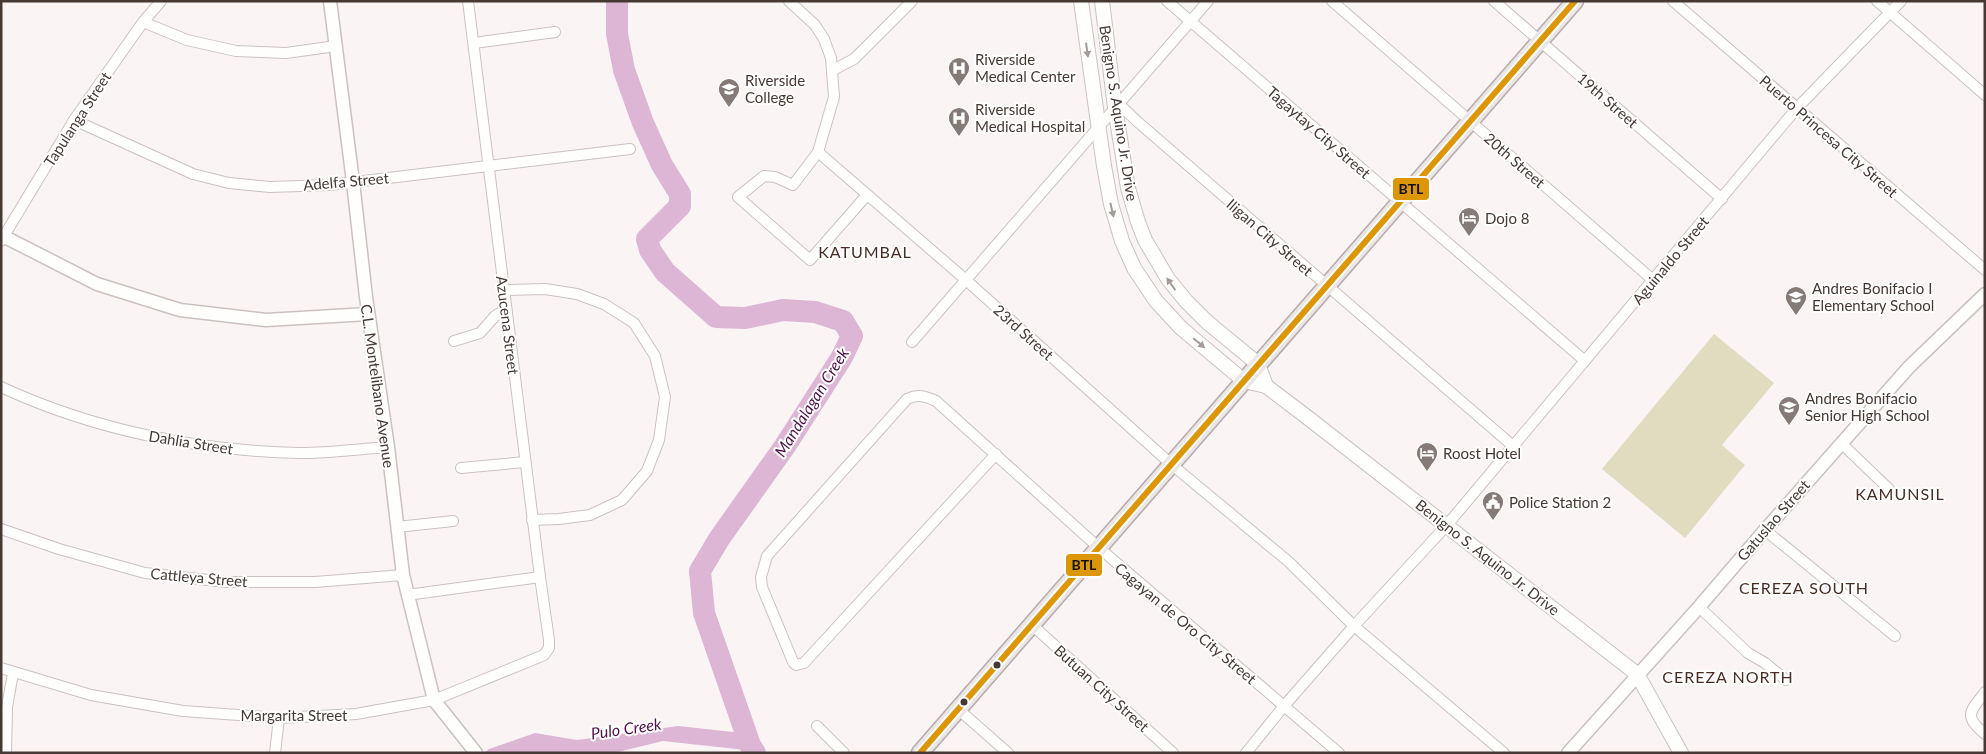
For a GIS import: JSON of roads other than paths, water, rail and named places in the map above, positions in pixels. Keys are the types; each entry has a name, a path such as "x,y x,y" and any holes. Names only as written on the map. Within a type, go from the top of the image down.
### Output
{"main road":[{"name":"Benigno S. Aquino Jr. Drive","path":"1081,1 1098,128 1113,214 1134,268 1165,312 1244,381 1266,386 1447,524 1638,674 1681,753"},
{"name":"Benigno S. Aquino Jr. Drive","path":"1102,1 1128,188 1138,222 1153,256 1186,301 1207,322 1258,364"},
{"path":"920,753 1575,1"},
{"path":"1258,364 1266,386"}],"street":[{"name":"Tapulanga Street","path":"2,238 74,120 143,22 161,1"},
{"name":"C.L. Montelibano Avenue","path":"330,1 368,314 388,447 403,575 434,700 472,748"},
{"name":"Azucena Street","path":"468,1 532,520 549,640 548,648"},
{"path":"788,1 815,25 824,39 833,70 834,97 818,152 793,185 775,177 764,176 738,197 810,260 867,195"},
{"path":"833,70 854,58 912,1"},
{"name":"Tagaytay City Street","path":"1168,1 1585,361"},
{"path":"912,342 1208,1"},
{"name":"20th Street","path":"1332,1 1653,280"},
{"name":"19th Street","path":"1494,1 1722,199"},
{"name":"Puerto Princesa City Street","path":"1674,1 1985,270"},
{"path":"1877,1 1985,95"},
{"name":"Aguinaldo Street","path":"1246,753 1354,626 1447,524 1797,108 1901,1"},
{"path":"143,22 187,40 236,51 286,53 336,46"},
{"path":"474,43 555,32"},
{"name":"Iligan City Street","path":"1117,106 1513,446"},
{"name":"Adelfa Street","path":"74,120 193,174 229,183 270,187 330,185 630,149"},
{"name":"23rd Street","path":"818,152 966,280 1171,464 1288,562 1354,626 1504,753"},
{"path":"2,238 97,284 180,310 266,320 368,314"},
{"path":"504,290 544,289 577,294 604,304 634,324 655,356 665,397 659,440 647,471 622,500 590,515 532,520"},
{"name":"Gatuslao Street","path":"1568,753 1699,607 1909,367 1985,294"},
{"path":"454,341 480,333 495,316 506,309"},
{"name":"Dahlia Street","path":"1,387 89,420 155,438 235,449 302,453 388,447"},
{"name":"Cagayan de Oro City Street","path":"996,454 804,663 796,665 793,662 762,587 761,577 767,556 907,399 916,395 936,401 996,454 1098,547 1339,753"},
{"path":"1842,443 1889,489"},
{"path":"462,468 525,462"},
{"path":"397,527 453,521"},
{"name":"Cattleya Street","path":"1,529 59,549 154,574 226,582 305,582 403,575"},
{"path":"1765,530 1895,636"},
{"path":"407,595 540,577"},
{"path":"1699,607 1748,653 1765,663 1786,680"},
{"name":"Butuan City Street","path":"1031,624 1173,753"},
{"name":"Margarita Street","path":"1,668 90,695 183,711 279,718 356,714 434,700 544,655 548,648"},
{"path":"6,753 7,708 13,673"},
{"path":"1985,692 1971,711 1970,719 1985,734"},
{"path":"958,709 1008,753"},
{"path":"275,753 279,718"},
{"path":"817,726 844,753"}],"waterway":[{"name":"Mandalagan Creek","path":"617,1 617,34 624,70 643,123 662,165 680,194 680,206 647,239 650,250 665,272 716,317 745,318 783,310 815,312 843,321 852,336 842,357 785,446 719,539 700,571 704,613 750,745 755,753"}],"place":[{"name":"Riverside Medical Center","path":"959,87"},
{"name":"Riverside College","path":"729,108"},
{"name":"Riverside Medical Hospital","path":"959,137"},
{"name":"Dojo 8","path":"1469,237"},
{"name":"Andres Bonifacio I Elementary School","path":"1796,316"},
{"name":"Andres Bonifacio Senior High School","path":"1789,426"},
{"name":"Roost Hotel","path":"1427,472"},
{"name":"Police Station 2","path":"1493,521"}],"district":[{"name":"KATUMBAL","path":"865,251"},
{"name":"KAMUNSIL","path":"1900,493"},
{"name":"CEREZA SOUTH","path":"1804,587"},
{"name":"CEREZA NORTH","path":"1728,676"}],"water label":[{"name":"Pulo Creek","path":"626,728"}]}
